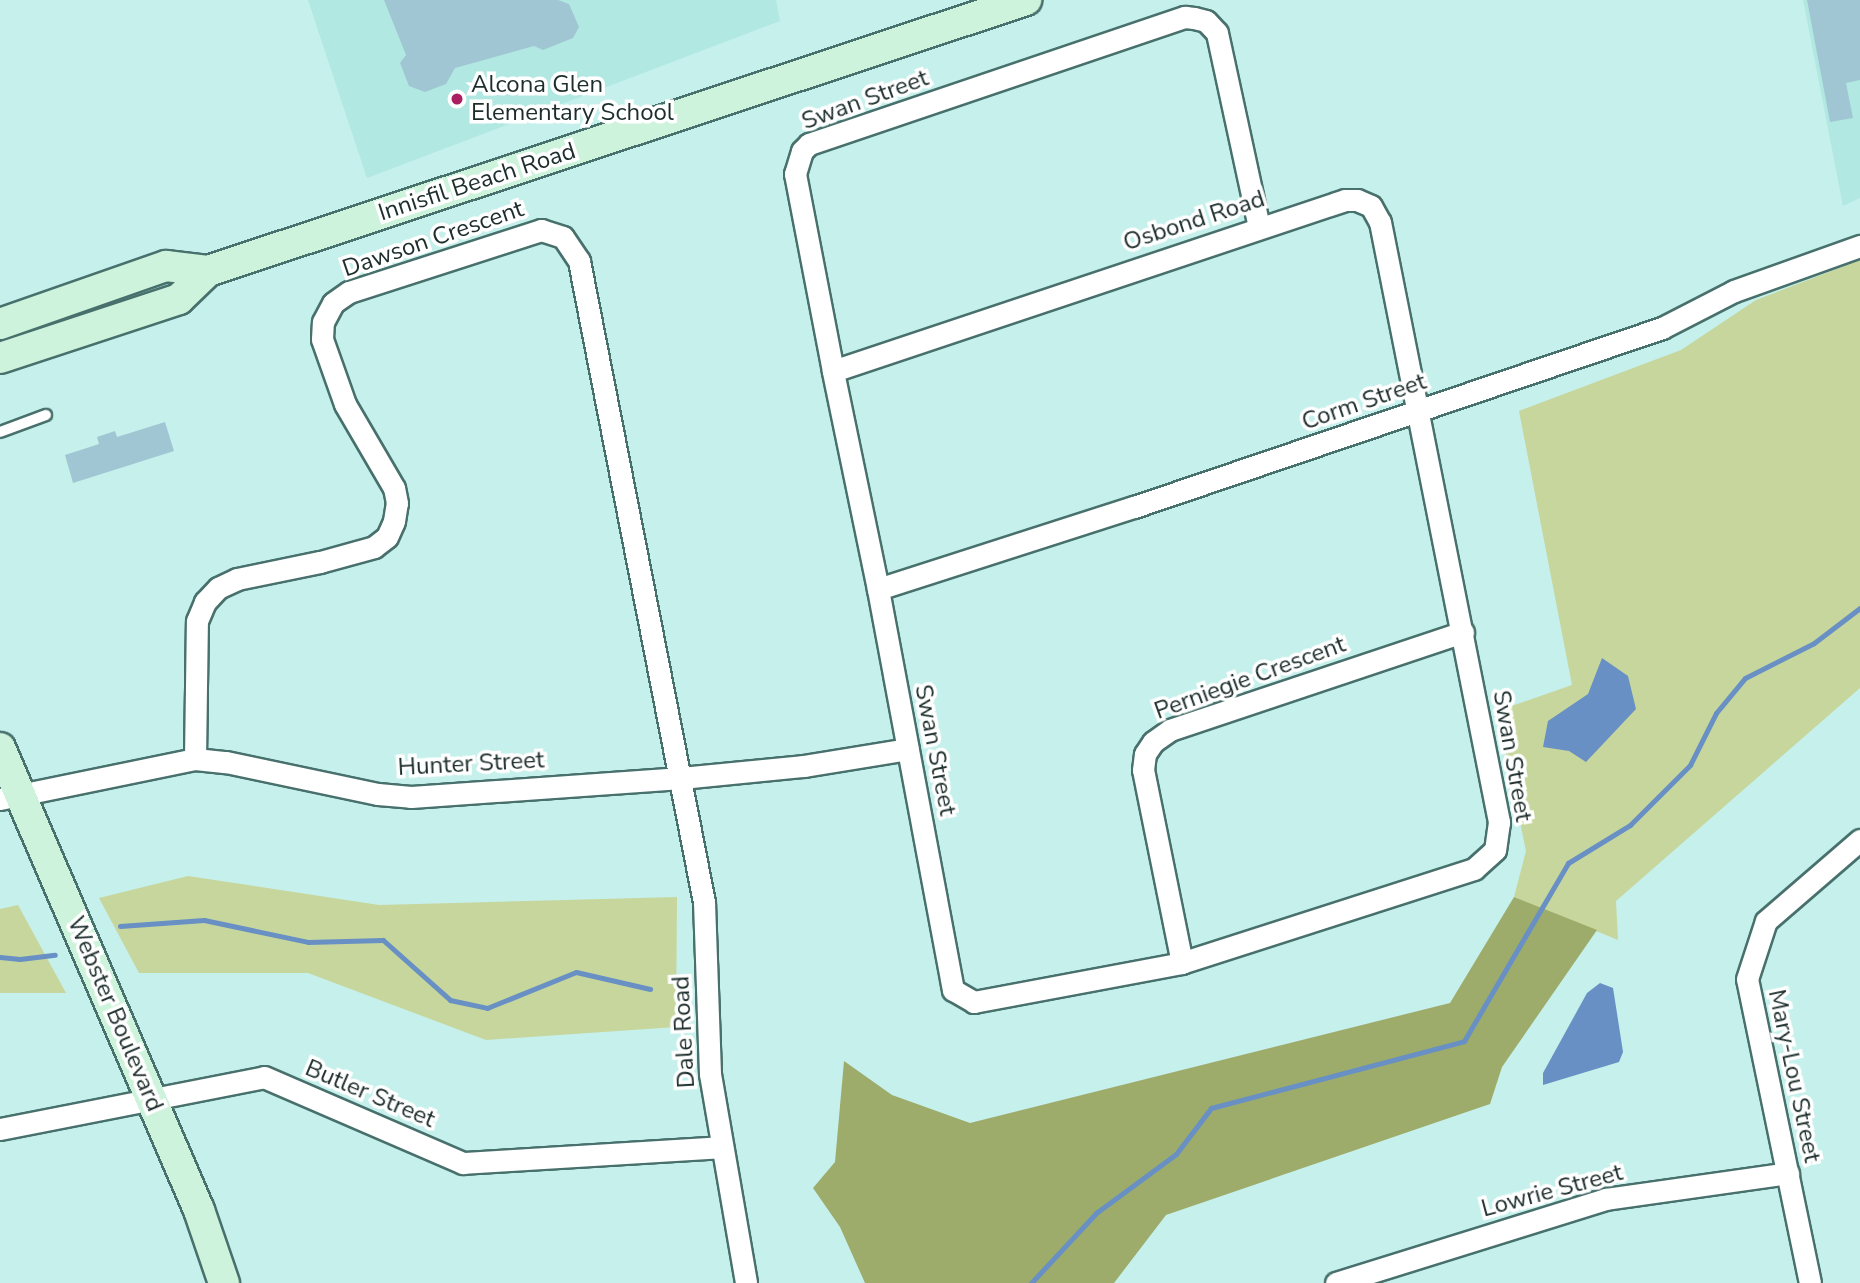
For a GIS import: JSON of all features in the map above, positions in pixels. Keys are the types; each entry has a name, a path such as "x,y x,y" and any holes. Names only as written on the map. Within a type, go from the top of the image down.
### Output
{"main road":[{"name":"Innisfil Beach Road","path":"0,324 166,267 208,271 1026,0"},
{"name":"Innisfil Beach Road","path":"0,358 179,299 208,271"},
{"name":"Webster Boulevard","path":"0,748 11,796 151,1100 199,1210 224,1283"}],"street":[{"name":"Swan Street","path":"1259,227 1217,33 1206,21 1185,17 809,144 802,151 795,174 878,589 953,990 958,994 974,1002 1182,963 1474,869 1490,858 1499,841 1499,822 1417,412"},
{"name":"Osbond Road","path":"833,371 1259,227 1347,200 1362,201 1374,210 1380,222 1417,412"},
{"name":"Dawson Crescent","path":"195,759 197,621 205,602 218,588 237,579 374,547 387,537 394,521 397,503 394,488 345,404 322,339 323,322 332,303 349,292 541,230 563,237 579,261 681,778"},
{"name":"Corm Street","path":"878,589 1417,412 1662,328 1734,291 1860,246"},
{"name":"Perniegie Crescent","path":"1182,963 1143,770 1145,754 1153,742 1170,730 1462,632"},
{"name":"Hunter Street","path":"11,796 195,759 226,762 378,794 411,797 681,778 804,766 908,749"},
{"name":"Dale Road","path":"681,778 704,902 710,1074 746,1283"},
{"name":"Mary-Lou Street","path":"1810,1283 1747,979 1766,921 1860,840"},
{"name":"Butler Street","path":"0,1129 264,1077 463,1163 722,1147"},
{"name":"Lowrie Street","path":"1336,1283 1606,1199 1787,1173"}],"lane":[{"path":"0,432 46,415"}],"shaded area":[{"name":"Alcona Glen Elementary School","path":"308,0 776,0 780,21 367,178"},
{"path":"1803,0 1860,0 1860,198 1843,206"}],"green space":[{"path":"1860,260 1860,688 1616,901 1618,940 1514,897 1526,851 1497,711 1572,685 1519,411 1681,350 1756,300"},
{"path":"188,876 379,905 677,897 676,1027 486,1040 308,973 139,973 99,898"},
{"path":"1514,897 1597,930 1502,1067 1490,1104 1166,1215 1114,1283 865,1283 840,1227 813,1188 835,1162 844,1061 892,1095 970,1123 1450,1003"},
{"path":"18,905 66,993 0,993 0,909"}],"water":[{"path":"1602,658 1628,676 1636,709 1586,762 1569,751 1543,747 1548,721 1588,694"},
{"path":"1600,983 1613,988 1623,1052 1619,1062 1543,1085 1543,1073 1587,993"}],"building":[{"path":"384,0 558,0 569,4 579,27 573,38 543,50 534,46 455,68 446,84 425,92 409,86 400,63 406,55"},
{"path":"1807,0 1860,0 1860,80 1846,83 1853,118 1830,122"},
{"path":"165,422 174,451 73,483 65,455 99,444 97,437 115,431 117,437"}],"waterway":[{"path":"1031,1283 1096,1213 1176,1154 1211,1108 1464,1041 1568,863 1630,825 1690,765 1716,713 1745,678 1814,643 1860,608"},
{"path":"120,926 204,920 308,942 383,940 450,1000 487,1008 576,972 650,989"},
{"path":"0,957 20,959 55,955"}],"place":[{"name":"Alcona Glen Elementary School","path":"457,99"}]}
